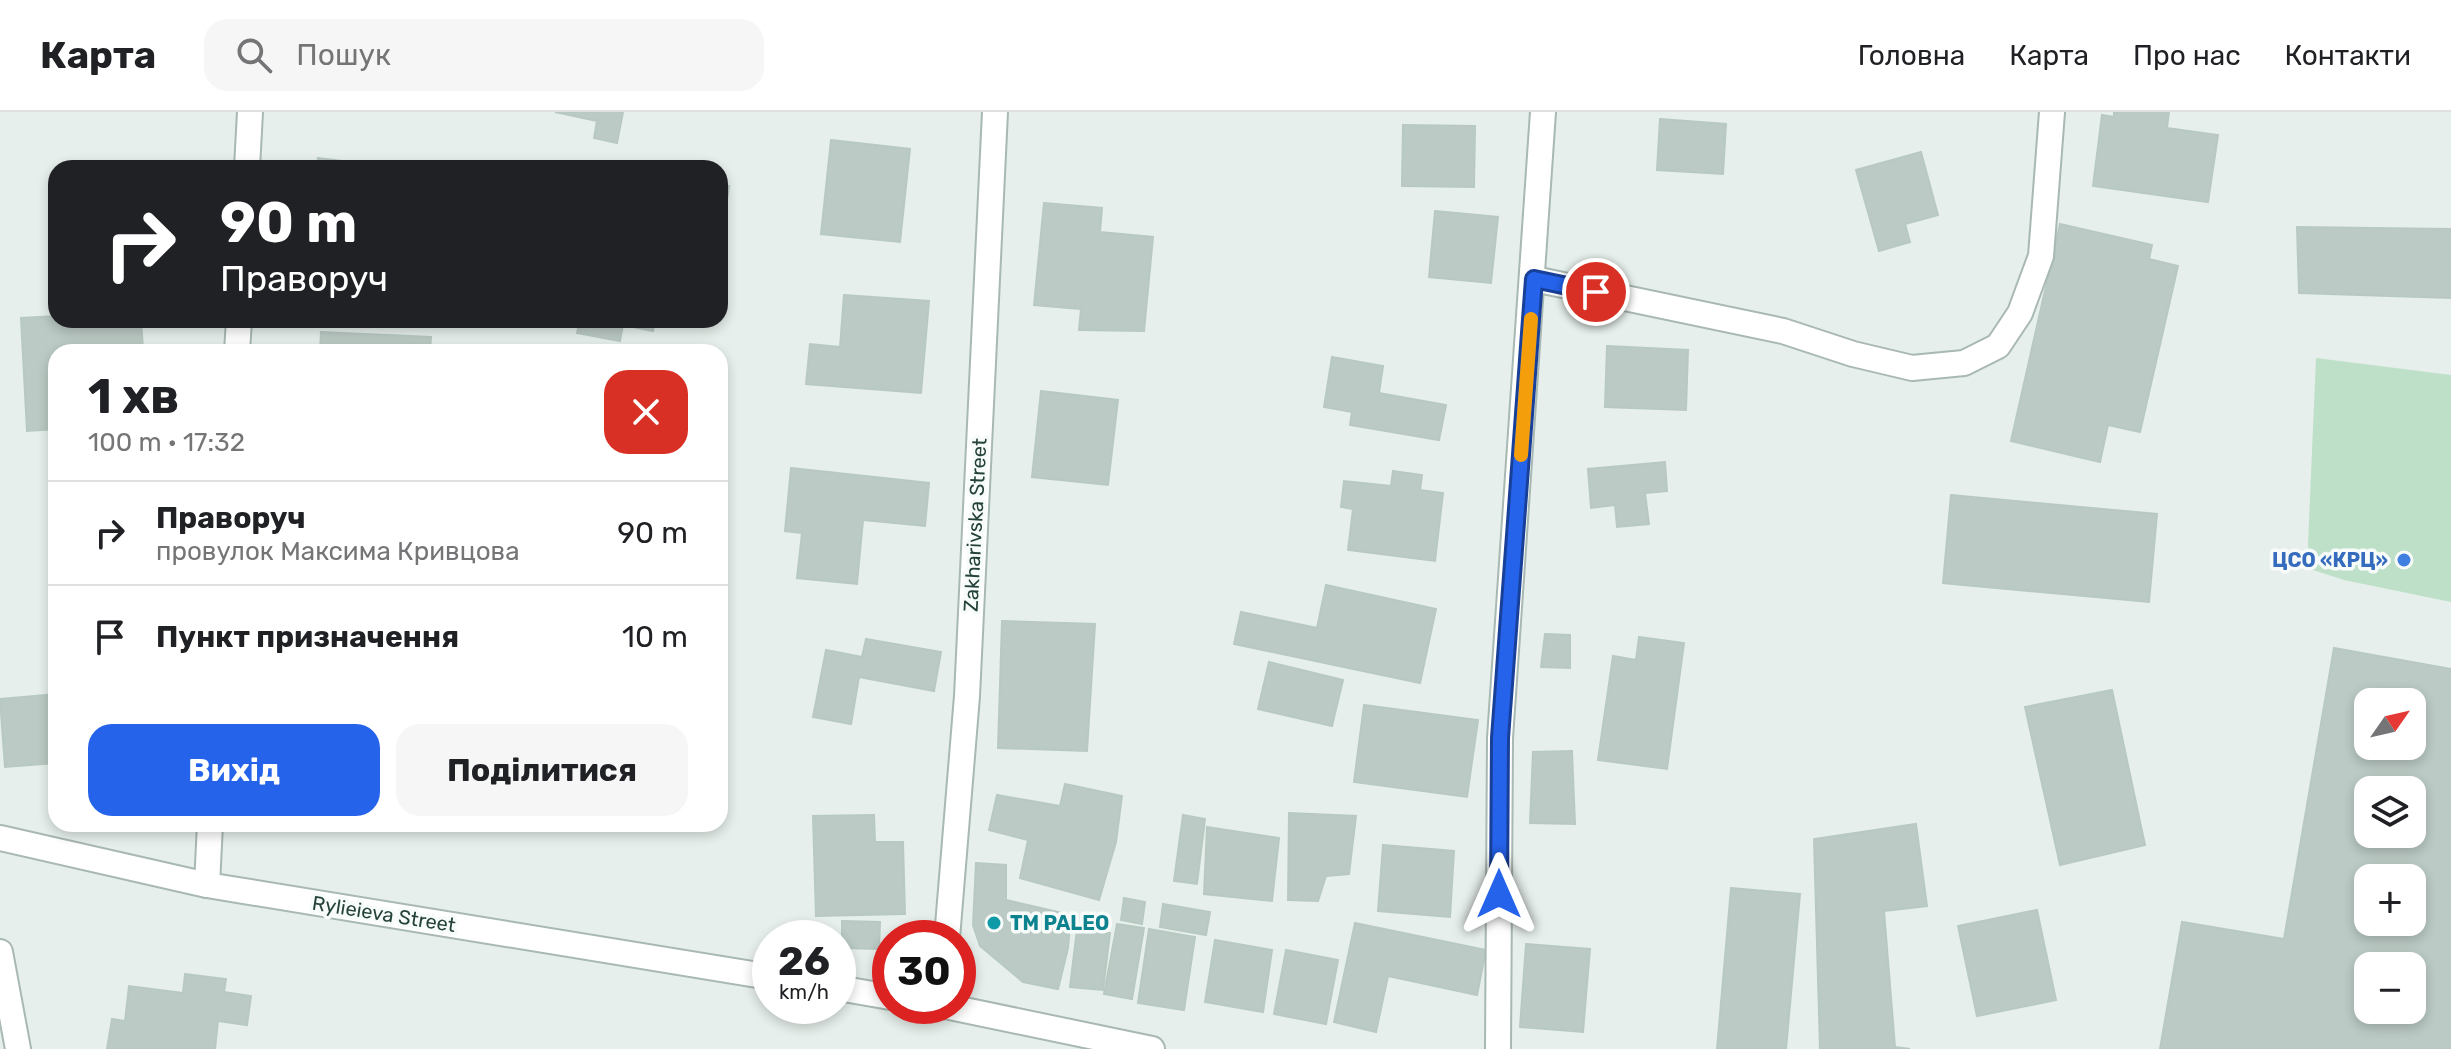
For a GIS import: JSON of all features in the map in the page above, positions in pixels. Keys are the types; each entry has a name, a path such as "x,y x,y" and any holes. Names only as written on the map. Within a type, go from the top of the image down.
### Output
{"street":[{"path":"247,160 250,112"},
{"path":"1498,1049 1500,738 1534,279 1543,112"},
{"path":"1534,279 1783,331 1853,354 1912,368 1964,363 1998,346 2020,313 2041,256 2052,112"},
{"name":"Zakharivska Street","path":"948,920 967,696 991,113"},
{"path":"207,885 210,832"},
{"name":"Rylieieva Street","path":"0,838 207,885 752,974"},
{"path":"0,952 18,1049"},
{"path":"976,1012 1152,1049"}],"green space":[{"path":"2316,358 2451,375 2451,602 2344,580 2307,568"}],"building":[{"path":"555,112 623,112 617,143 594,138 597,121"},
{"path":"2114,112 2169,112 2167,128 2218,135 2208,202 2093,186 2102,115 2114,117"},
{"path":"1660,119 1726,124 1723,174 1657,170"},
{"path":"1403,125 1475,126 1474,187 1402,186"},
{"path":"831,140 910,149 900,242 821,234"},
{"path":"1921,152 1938,215 1905,224 1910,242 1879,251 1856,170"},
{"path":"1044,203 1102,208 1100,232 1153,237 1144,331 1079,330 1081,309 1034,305"},
{"path":"1435,211 1498,217 1491,283 1429,277"},
{"path":"2060,224 2152,245 2149,259 2178,266 2140,432 2108,425 2100,462 2011,441"},
{"path":"2297,227 2451,229 2451,298 2299,293"},
{"path":"844,295 929,301 921,393 806,384 810,344 840,347"},
{"path":"48,316 48,328 142,328 143,344 48,344 48,430 27,431 21,318"},
{"path":"578,328 622,328 620,341 577,333"},
{"path":"321,332 431,337 431,344 320,344"},
{"path":"1607,346 1688,350 1686,410 1605,407"},
{"path":"1332,357 1383,366 1379,393 1446,405 1439,440 1350,425 1352,412 1324,407"},
{"path":"1041,391 1118,400 1108,485 1032,477"},
{"path":"1665,462 1667,491 1645,493 1649,524 1617,527 1615,505 1591,508 1588,469"},
{"path":"791,468 929,483 925,526 863,520 857,584 797,578 802,533 785,531"},
{"path":"1393,471 1422,475 1420,490 1443,493 1435,561 1348,550 1353,509 1341,507 1344,481 1391,486"},
{"path":"1951,495 2157,514 2149,602 1943,583"},
{"path":"1326,585 1436,609 1420,683 1234,644 1241,612 1317,628"},
{"path":"1002,621 1095,624 1087,751 998,748"},
{"path":"1545,634 1570,635 1570,668 1541,667"},
{"path":"1639,637 1684,643 1667,769 1598,760 1613,656 1636,660"},
{"path":"866,639 941,652 934,691 859,677 851,724 813,717 826,650 862,657"},
{"path":"2334,648 2451,669 2451,1049 2160,1049 2182,922 2284,939"},
{"path":"1269,662 1343,680 1332,726 1258,709"},
{"path":"2112,690 2145,845 2060,865 2025,707"},
{"path":"48,695 48,764 5,767 0,699"},
{"path":"1364,705 1478,720 1467,797 1354,782"},
{"path":"1572,751 1575,824 1530,823 1533,752"},
{"path":"1065,784 1122,796 1116,842 1099,900 1020,878 1028,840 989,830 997,795 1060,806"},
{"path":"1289,813 1356,816 1349,874 1326,876 1318,901 1288,900"},
{"path":"874,815 875,842 903,842 905,914 816,916 813,816"},
{"path":"1183,815 1205,819 1197,884 1174,881"},
{"path":"1916,824 1927,906 1884,911 1895,1047 1910,1049 1820,1049 1814,839"},
{"path":"1207,827 1279,838 1272,901 1204,894"},
{"path":"1383,845 1454,851 1450,917 1378,911"},
{"path":"976,863 1006,865 1006,900 1071,915 1068,948 1058,989 1023,982 980,946 976,920 973,920"},
{"path":"1731,888 1800,894 1786,1049 1717,1049"},
{"path":"1124,898 1145,902 1142,924 1121,920"},
{"path":"1163,904 1210,912 1206,935 1160,927"},
{"path":"2037,910 2056,1000 1977,1016 1958,926"},
{"path":"856,921 872,922 872,949 856,948"},
{"path":"1355,923 1486,950 1477,995 1388,976 1376,1032 1334,1022"},
{"path":"1117,924 1144,928 1132,999 1104,994"},
{"path":"1077,929 1110,933 1103,990 1070,987"},
{"path":"1149,929 1195,937 1184,1010 1138,1003"},
{"path":"1215,940 1272,950 1263,1012 1205,1002"},
{"path":"1526,944 1590,949 1583,1032 1520,1027"},
{"path":"1286,950 1338,960 1326,1024 1274,1014"},
{"path":"185,974 226,979 224,992 251,996 247,1025 218,1021 215,1049 107,1049 112,1019 125,1021 129,986 183,993"}],"slow traffic":[{"path":"1521,455 1531,319"}],"place":[{"name":"ЦСО «КРЦ»","path":"2404,560"},
{"name":"ТМ PALEO","path":"994,923"}],"route":[{"path":"1499,894 1500,738 1534,279 1596,292"}]}
